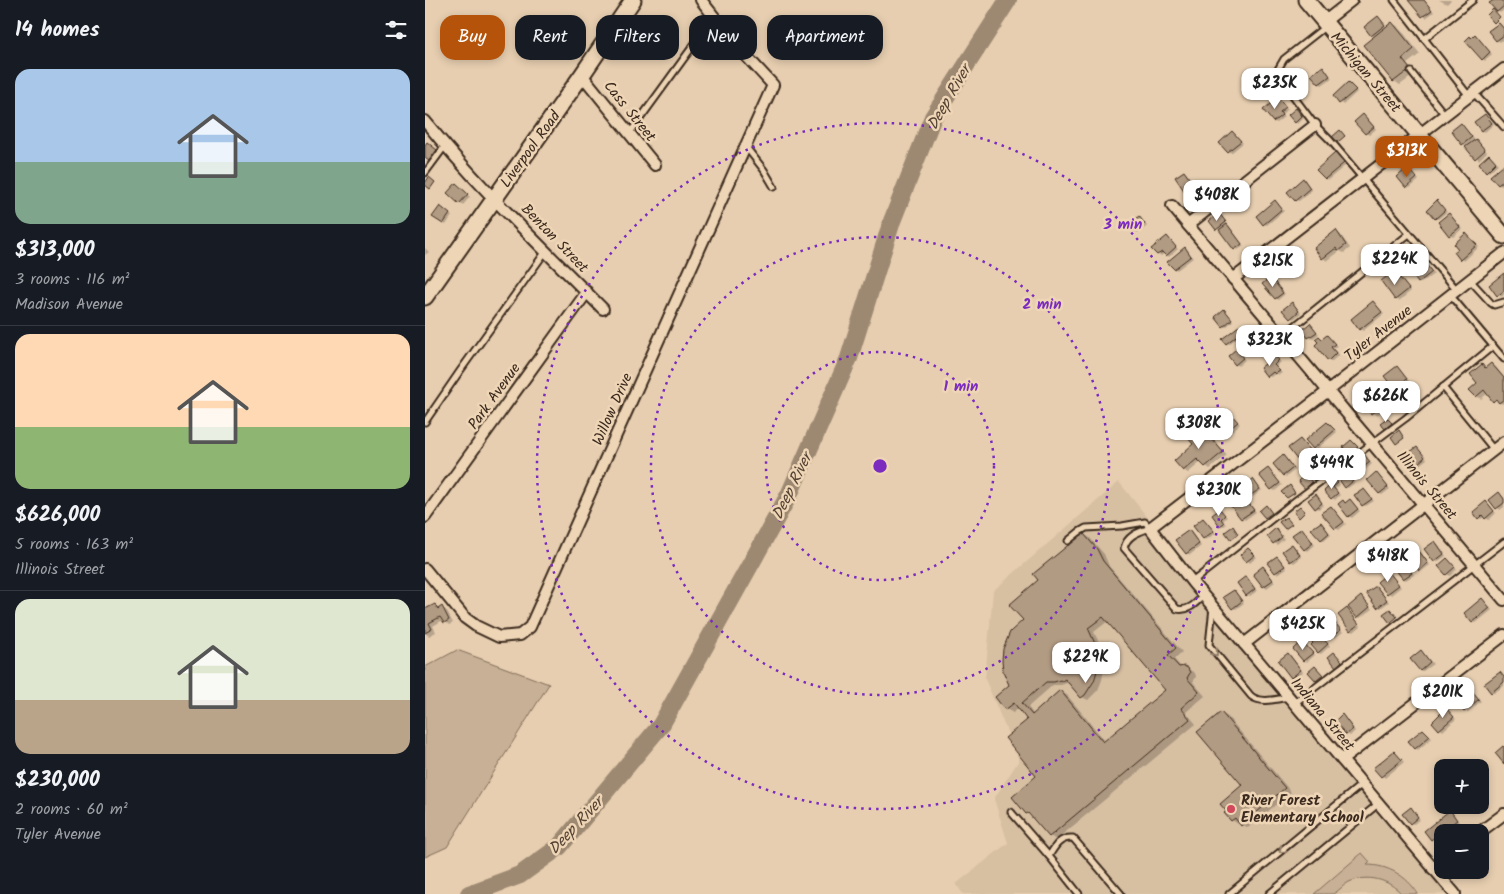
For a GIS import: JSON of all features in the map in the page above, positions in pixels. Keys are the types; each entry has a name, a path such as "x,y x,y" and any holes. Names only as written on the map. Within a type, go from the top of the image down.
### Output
{"street":[{"name":"Liverpool Road","path":"425,296 633,0"},
{"path":"701,0 713,15"},
{"name":"Michigan Street","path":"1305,0 1504,236"},
{"path":"1325,24 1352,0"},
{"name":"Willow Drive","path":"427,574 465,618 476,626 499,637 520,635 530,627 773,86 750,60"},
{"path":"1233,279 1504,68"},
{"name":"Cass Street","path":"582,75 655,165"},
{"name":"Benton Street","path":"425,121 445,146 494,198 603,309"},
{"path":"1188,225 1315,125"},
{"name":"Illinois Street","path":"1172,206 1504,600"},
{"name":"Tyler Avenue","path":"1151,528 1504,253"},
{"name":"Park Avenue","path":"425,517 587,292"},
{"path":"1244,644 1504,442"},
{"name":"Indiana Street","path":"1151,528 1192,582 1455,894"},
{"path":"1342,760 1504,636"},
{"path":"1489,825 1504,814"}],"lane":[{"path":"1394,0 1424,39 1471,94 1504,127"},
{"path":"1424,39 1473,0"},
{"path":"1325,24 1283,59 1277,71 1279,77 1315,125 1330,140 1409,234 1504,359"},
{"path":"629,135 689,53"},
{"path":"1411,72 1445,115"},
{"path":"425,173 445,146"},
{"path":"746,147 764,170 774,187"},
{"path":"1282,336 1409,234"},
{"path":"425,422 546,250"},
{"path":"1470,280 1494,305 1504,302"},
{"path":"1192,582 1296,500 1372,444 1493,346"},
{"path":"1499,352 1504,348"},
{"path":"1443,387 1494,450"},
{"path":"1068,541 1086,528 1145,522 1151,528 1133,535 1127,540 1125,548 1177,610 1182,611 1188,608 1204,596"},
{"path":"1213,607 1209,645 1251,696 1262,701 1292,700 1504,542"},
{"path":"1229,894 1362,784"},
{"path":"1269,894 1379,804"},
{"path":"1011,812 1079,894"},
{"path":"1049,856 1053,848 1060,841 1073,838 1121,894"}],"shaded area":[{"path":"1119,482 1434,873 1434,879 1439,879 1451,894 963,894 956,884 1008,843 994,799 1019,760 985,679 993,591"},
{"path":"457,650 549,684 447,847 425,857 425,667"},
{"path":"1362,853 1370,862 1367,865 1389,869 1403,877 1418,894 1402,894 1390,885 1377,879 1363,878 1349,882 1333,894 1314,894"}],"building":[{"path":"1408,0 1424,0 1432,10 1422,17"},
{"path":"1494,0 1501,0 1504,4 1497,12 1489,3"},
{"path":"1493,9 1500,17 1494,23 1487,15"},
{"path":"1378,16 1385,25 1371,36 1364,27"},
{"path":"1392,22 1414,49 1402,59 1410,69 1393,82 1363,45"},
{"path":"1499,23 1504,29 1504,35 1496,41 1488,31"},
{"path":"1475,34 1490,52 1482,60 1465,41"},
{"path":"1323,66 1330,76 1319,84 1311,75"},
{"path":"1348,82 1356,90 1339,104 1333,96"},
{"path":"1278,97 1286,107 1280,112 1282,115 1273,122 1263,110"},
{"path":"1296,108 1302,116 1295,123 1288,115"},
{"path":"1363,114 1374,127 1365,134 1354,122"},
{"path":"1485,114 1492,123 1481,131 1474,122"},
{"path":"1461,123 1472,137 1462,145 1451,131"},
{"path":"1340,130 1345,136 1338,142 1332,137"},
{"path":"1232,131 1241,141 1227,152 1219,143"},
{"path":"1476,139 1485,150 1475,159 1465,147"},
{"path":"427,142 437,150 429,161 425,158 425,145"},
{"path":"1335,153 1344,163 1325,179 1316,170"},
{"path":"1489,154 1496,162 1486,172 1479,163"},
{"path":"1504,164 1504,180 1498,185 1490,176"},
{"path":"1408,167 1417,178 1406,188 1397,177"},
{"path":"1184,171 1196,188 1187,195 1175,177"},
{"path":"429,177 435,182 430,189 425,185"},
{"path":"1303,178 1310,188 1295,201 1287,192"},
{"path":"456,183 468,194 459,204 447,193"},
{"path":"1275,200 1282,209 1263,225 1256,216"},
{"path":"1437,200 1445,210 1435,219 1427,210"},
{"path":"440,206 450,214 443,224 432,217"},
{"path":"1219,213 1226,222 1216,230 1209,221"},
{"path":"1449,213 1460,227 1449,236 1438,222"},
{"path":"1139,216 1145,224 1137,232 1130,223"},
{"path":"1227,224 1242,244 1234,250 1219,230"},
{"path":"1336,230 1346,245 1338,251 1336,248 1322,259 1314,248"},
{"path":"1466,233 1477,245 1460,260 1454,252 1458,249 1454,244"},
{"path":"1167,236 1176,247 1166,256 1162,252 1157,255 1151,249"},
{"path":"1185,247 1191,256 1174,269 1167,262"},
{"path":"1417,253 1432,272 1418,283 1409,271 1411,269 1406,261"},
{"path":"1391,273 1397,280 1400,278 1409,289 1395,300 1381,281"},
{"path":"1504,273 1504,291 1497,296 1489,285"},
{"path":"1271,277 1283,293 1275,299 1262,284"},
{"path":"1373,301 1382,312 1359,330 1351,319"},
{"path":"1292,302 1299,311 1290,319 1282,310"},
{"path":"1224,309 1232,319 1223,327 1215,317"},
{"path":"1310,323 1317,332 1308,338 1302,330"},
{"path":"1240,325 1252,340 1244,347 1236,336 1226,344 1222,339"},
{"path":"1327,335 1335,344 1331,347 1336,353 1328,361 1315,345 1318,342 1315,339 1319,336 1322,339"},
{"path":"1236,349 1243,358 1235,365 1228,356"},
{"path":"1275,356 1279,360 1274,365 1280,371 1275,374 1273,372 1267,377 1260,368"},
{"path":"1491,363 1504,378 1504,399 1499,403 1496,399 1493,402 1484,390 1476,397 1469,390 1477,383 1470,374 1482,364 1485,368"},
{"path":"1397,366 1407,379 1394,389 1384,376"},
{"path":"1374,382 1386,396 1380,401 1383,404 1371,414 1357,397"},
{"path":"1231,414 1238,422 1228,430 1221,421"},
{"path":"1219,418 1225,427 1215,433 1209,426"},
{"path":"1387,418 1392,423 1385,429 1380,423"},
{"path":"1327,422 1335,430 1313,449 1305,440"},
{"path":"1200,425 1223,452 1205,467 1197,459 1183,471 1174,461 1193,444 1187,437"},
{"path":"1399,430 1404,438 1396,444 1391,437"},
{"path":"1300,439 1311,452 1298,461 1288,448"},
{"path":"1351,440 1358,447 1349,454 1343,447"},
{"path":"1417,447 1425,457 1416,465 1407,454"},
{"path":"1364,454 1370,462 1361,469 1355,462"},
{"path":"1283,455 1293,468 1283,476 1273,464"},
{"path":"1268,468 1280,483 1271,490 1259,475"},
{"path":"1315,469 1320,475 1314,481 1308,475"},
{"path":"1376,472 1388,487 1379,494 1367,480"},
{"path":"1346,473 1353,481 1345,488 1338,478"},
{"path":"1305,474 1312,482 1305,489 1298,481"},
{"path":"1253,479 1260,489 1248,497 1242,488"},
{"path":"1336,480 1338,483 1333,487 1338,493 1331,499 1324,491"},
{"path":"1290,485 1295,493 1287,498 1281,492"},
{"path":"1364,489 1372,499 1362,506 1354,495"},
{"path":"1233,490 1242,503 1246,500 1254,510 1241,519 1224,497"},
{"path":"1499,492 1504,499 1504,503 1496,509 1489,500"},
{"path":"1316,494 1322,503 1315,509 1308,500"},
{"path":"1350,499 1358,509 1348,517 1338,504 1343,500 1345,503"},
{"path":"1486,501 1494,511 1485,519 1482,515 1478,519 1473,512"},
{"path":"1266,505 1272,513 1265,518 1259,511"},
{"path":"1300,506 1305,512 1299,518 1294,511"},
{"path":"1331,506 1344,522 1335,529 1321,513"},
{"path":"1220,509 1225,515 1221,519 1224,523 1220,526 1212,515"},
{"path":"1286,517 1292,524 1285,529 1279,522"},
{"path":"1203,518 1214,531 1203,539 1193,526"},
{"path":"1321,522 1329,533 1321,540 1311,529"},
{"path":"1233,526 1238,534 1231,540 1225,532"},
{"path":"1276,528 1282,537 1273,544 1267,536"},
{"path":"1302,528 1313,543 1304,550 1292,535"},
{"path":"1189,530 1199,544 1186,554 1175,540"},
{"path":"1083,533 1097,549 1103,561 1176,648 1168,655 1179,667 1184,666 1188,668 1190,673 1187,678 1199,692 1181,708 1190,719 1049,837 1012,797 1036,776 1005,738 1027,720 1014,703 1005,710 995,697 1009,685 1003,671 1003,649 1010,632 1023,620 1009,605 1038,580 1033,574","holes":["1103,617 1165,690 1103,742 1060,690 1032,715 1022,703 1046,682 1062,681 1065,679 1081,698 1085,695 1094,681 1099,664 1097,648 1088,628"]},
{"path":"1435,541 1444,554 1434,562 1424,549"},
{"path":"1292,544 1300,555 1290,562 1282,551"},
{"path":"1248,548 1255,555 1246,562 1240,555"},
{"path":"1419,551 1428,563 1419,571 1409,558"},
{"path":"1277,556 1285,566 1275,573 1267,563"},
{"path":"1447,558 1455,567 1446,575 1438,566"},
{"path":"1404,562 1412,573 1403,579 1395,569"},
{"path":"1263,566 1273,580 1263,587 1253,574"},
{"path":"1389,572 1399,585 1387,594 1377,582"},
{"path":"1246,576 1255,589 1246,596 1237,583"},
{"path":"1376,586 1387,600 1377,608 1366,593"},
{"path":"1234,590 1242,601 1232,609 1223,597"},
{"path":"1361,596 1370,607 1357,618 1348,607"},
{"path":"1482,598 1490,608 1472,623 1464,613"},
{"path":"435,604 438,609 442,606 449,620 444,623 440,617 429,623 432,629 425,633 425,609"},
{"path":"1347,608 1359,624 1350,631 1338,615"},
{"path":"1390,609 1397,617 1390,623 1383,614"},
{"path":"1332,619 1341,630 1331,637 1327,632 1324,635 1319,628"},
{"path":"1316,630 1328,644 1318,653 1311,645 1313,643 1308,637"},
{"path":"1302,641 1313,653 1303,661 1293,649"},
{"path":"1421,650 1430,662 1420,671 1410,659"},
{"path":"1334,652 1342,661 1336,667 1328,657"},
{"path":"1288,653 1301,670 1291,678 1278,661"},
{"path":"1315,666 1323,675 1316,681 1308,672"},
{"path":"1500,672 1504,677 1504,682 1491,693 1484,684"},
{"path":"1472,691 1479,699 1464,712 1458,703"},
{"path":"1446,708 1454,717 1439,730 1432,722"},
{"path":"1221,712 1285,788 1241,826 1235,818 1231,821 1224,813 1226,811 1220,804 1242,785 1197,732"},
{"path":"1342,714 1353,729 1346,735 1335,721"},
{"path":"1423,729 1430,736 1415,749 1408,741"},
{"path":"1504,747 1504,764 1495,753"},
{"path":"1394,751 1402,760 1381,777 1373,768"},
{"path":"1411,807 1418,817 1410,824 1402,814"},
{"path":"1445,814 1453,814 1457,820 1452,824 1434,824 1434,838 1431,840 1424,831"}],"waterway":[{"name":"Deep River","path":"469,894 520,875 559,847 661,725 789,495 849,358 892,221 933,117 1008,0"}],"place":[{"name":"River Forest Elementary School","path":"1231,809"}]}
